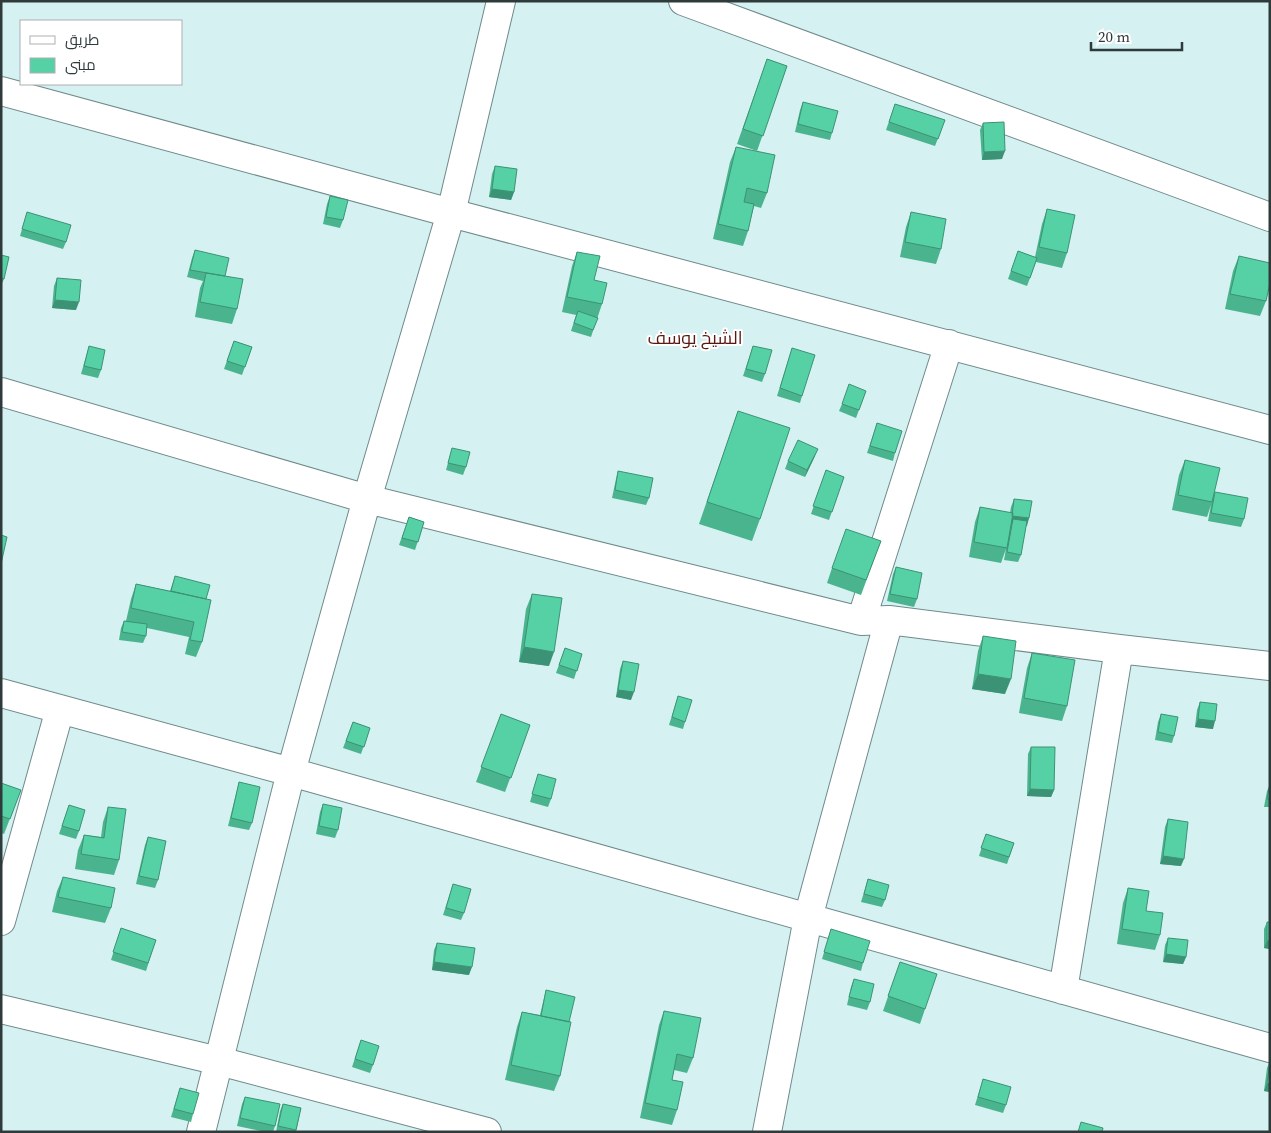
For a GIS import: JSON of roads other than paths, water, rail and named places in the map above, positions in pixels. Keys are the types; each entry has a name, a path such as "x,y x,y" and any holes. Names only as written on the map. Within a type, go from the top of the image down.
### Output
{"street":[{"path":"201,1132 291,772 366,499 452,213 501,1"},
{"path":"683,1 1270,217"},
{"path":"1,91 1270,430"},
{"path":"861,622 949,344"},
{"path":"1,392 366,499 861,622 889,620 1270,666"},
{"path":"767,1132 808,918 889,620"},
{"path":"1064,990 1119,649"},
{"path":"1,693 291,772 1270,1048"},
{"path":"1,921 60,709"},
{"path":"1,1008 219,1062 487,1132"}],"district":[{"name":"الشيخ يوسف","path":"695,338"}]}
